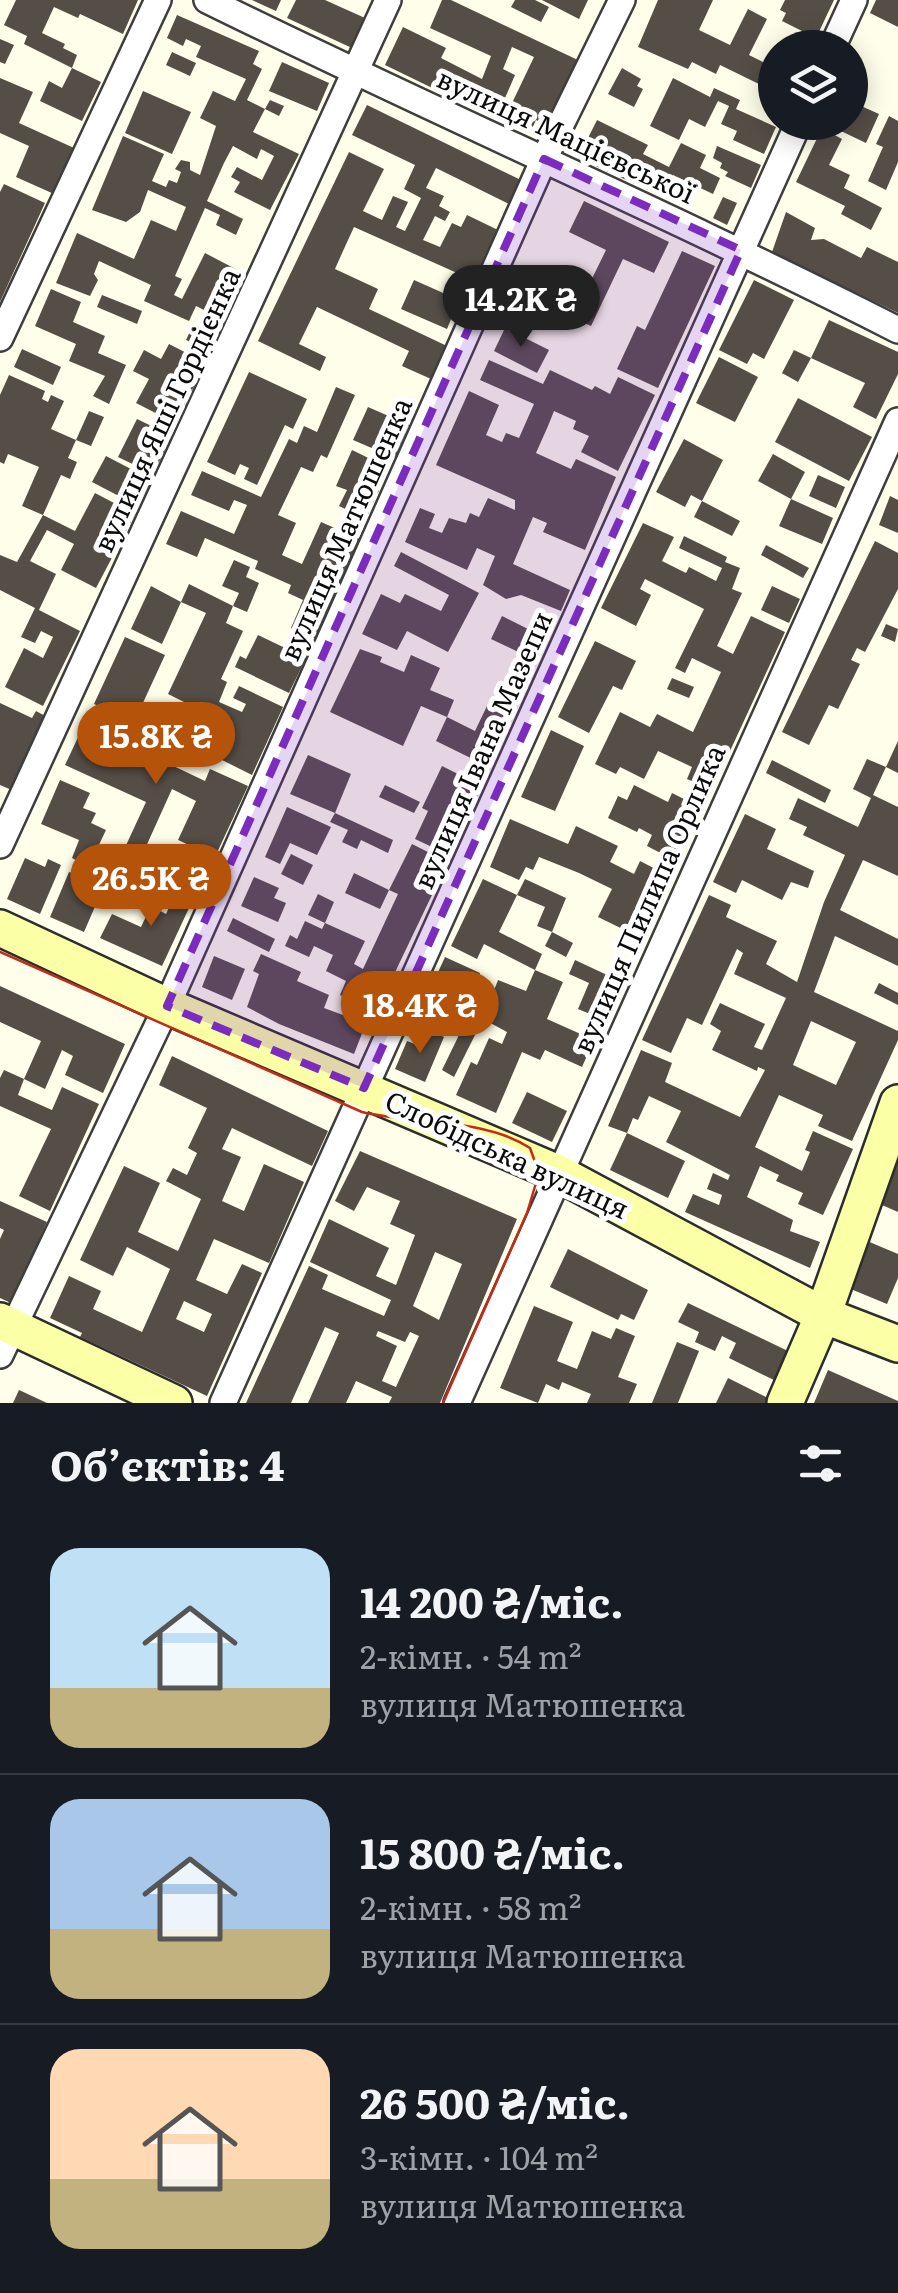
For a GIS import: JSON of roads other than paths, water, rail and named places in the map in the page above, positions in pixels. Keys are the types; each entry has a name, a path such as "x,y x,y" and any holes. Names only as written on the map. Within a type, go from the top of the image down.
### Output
{"main road":[{"name":"Слобідська вулиця","path":"0,928 167,1006 558,1173 823,1315 898,1344"},
{"path":"785,1403 823,1315 898,1103"},
{"path":"4,1334 174,1403"}],"street":[{"path":"0,338 158,0"},
{"name":"вулиця Мацієвської","path":"207,0 355,73 742,250 898,330"},
{"name":"вулиця Яші Гордієнка","path":"0,846 388,0"},
{"name":"вулиця Матюшенка","path":"4,1334 167,1006 544,160 622,0"},
{"path":"840,30 854,0"},
{"name":"вулиця Івана Мазепи","path":"223,1403 791,140"},
{"name":"вулиця Пилипа Орлика","path":"457,1403 898,421"}],"tram line":[{"path":"0,952 362,1112 471,1127 512,1138 530,1148 539,1173 527,1213 443,1403"}]}
